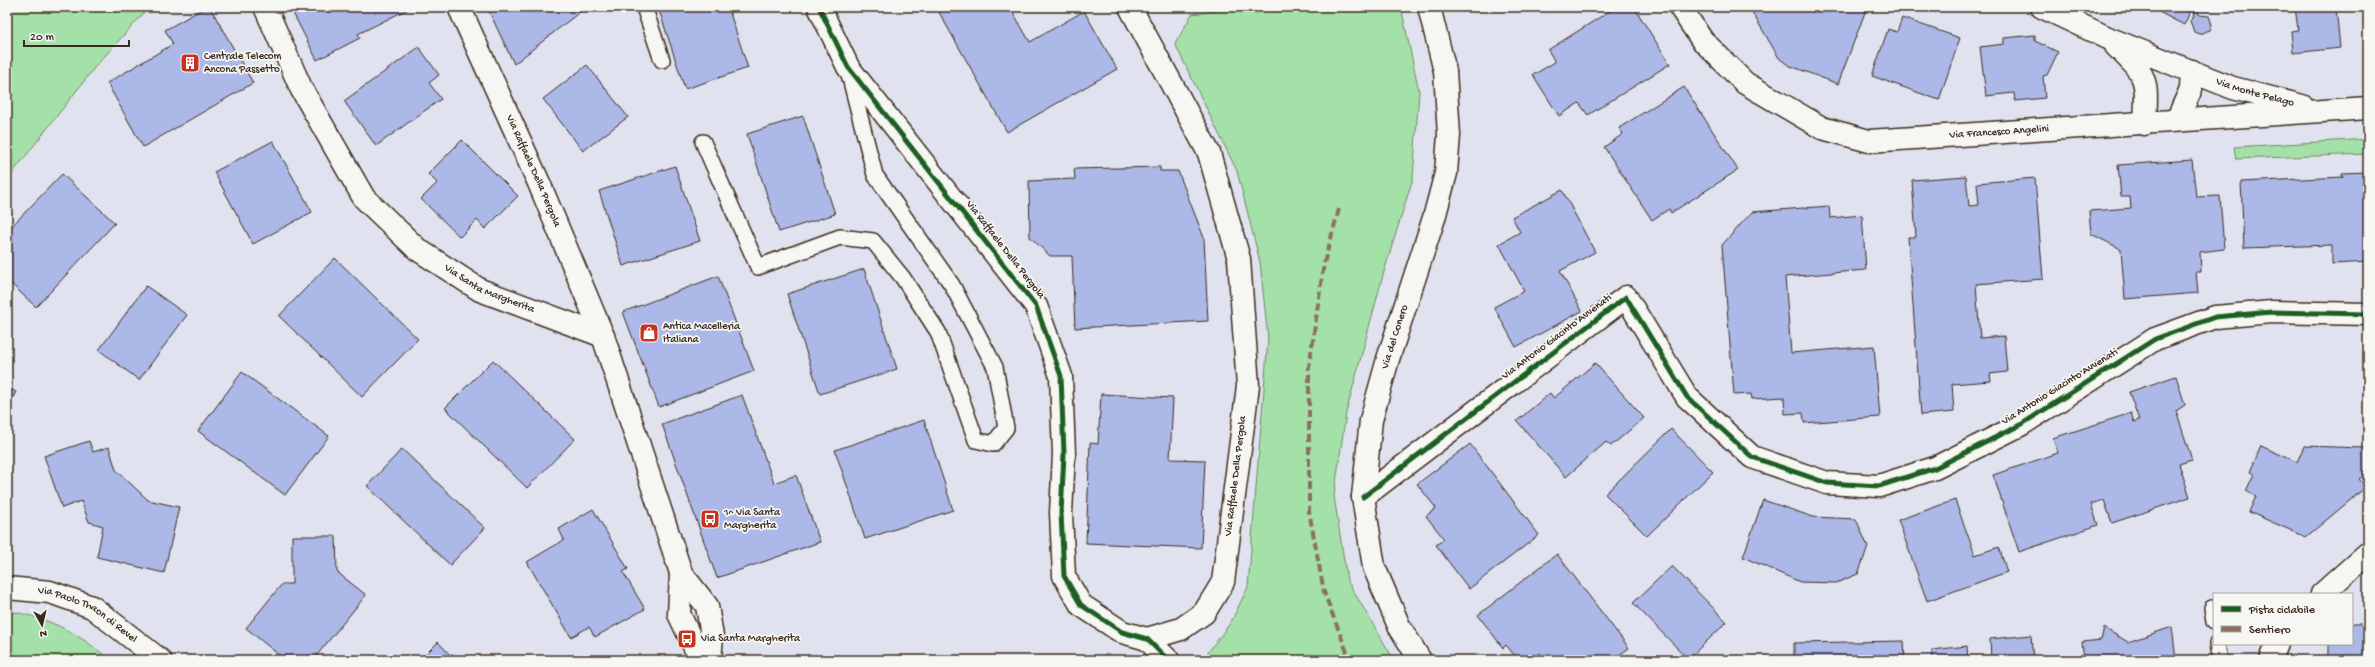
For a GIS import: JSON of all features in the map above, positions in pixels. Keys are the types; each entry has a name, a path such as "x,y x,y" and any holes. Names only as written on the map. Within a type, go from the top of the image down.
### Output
{"street":[{"name":"Via Santa Margherita","path":"265,7 301,88 364,198 417,249 480,290 602,336"},
{"name":"Via Raffaele Della Pergola","path":"459,7 540,183 602,336"},
{"name":"Via Raffaele Della Pergola","path":"819,7 848,67 1036,306 1061,376 1064,454 1061,513 1064,576 1081,604 1122,632 1147,639 1168,660"},
{"name":"Via Raffaele Della Pergola","path":"1130,7 1209,153 1239,259 1248,386 1223,582 1204,612 1181,629 1147,639"},
{"name":"Via del Conero","path":"1420,660 1399,626 1374,567 1363,496 1371,420 1388,359 1434,218 1446,173 1449,135 1445,71 1429,7"},
{"name":"Via Francesco Angelini","path":"1680,7 1702,40 1745,83 1822,128 1869,141 2145,124 2176,120 2368,108"},
{"name":"Via Monte Pelago","path":"2042,7 2108,38 2233,88 2320,111"},
{"name":"Via Monte Pelago","path":"2108,38 2138,68 2146,86 2145,124"},
{"path":"2176,120 2191,89 2192,71"},
{"name":"Via Antonio Giacinto Avvenati","path":"1363,496 1626,297 1687,397 1752,457 1827,483 1879,486 1935,468 2022,424 2155,339 2215,317 2272,312 2368,314"},
{"path":"602,336 681,574 679,614 695,648 710,660"},
{"path":"2323,593 2368,554"},
{"name":"Via Paolo Thaon di Revel","path":"7,588 50,592 92,607 160,660"},
{"path":"2271,660 2277,645"}],"lane":[{"path":"644,7 662,60"},
{"path":"703,142 758,267 840,237 873,241 903,278 938,332 976,440 993,444 1006,428 995,367 952,285 875,175 848,67"},
{"path":"2218,645 2220,660"}],"green space":[{"path":"7,7 149,7 95,67 7,180"},
{"path":"1248,7 1401,7 1419,91 1413,178 1383,275 1346,413 1334,496 1347,580 1394,660 1210,660 1206,655 1231,622 1248,587 1268,339 1260,262 1237,171 1175,44 1192,14"},
{"path":"2368,139 2368,154 2236,159 2234,147"},
{"path":"14,612 42,619 77,635 110,660 7,660 7,613"}],"building":[{"name":"Centrale Telecom Ancona Passetto","path":"206,7 210,7 253,83 143,147 107,83 173,44 165,30"},
{"path":"290,7 412,7 358,34 360,38 317,60"},
{"path":"487,7 586,7 514,64"},
{"path":"658,7 728,7 748,68 685,89"},
{"path":"936,7 1010,7 1030,42 1084,11 1117,69 1007,132"},
{"path":"1516,7 1558,7 1551,11"},
{"path":"1616,7 1634,7 1670,64 1588,115 1579,103 1559,116 1533,75 1555,62 1548,50"},
{"path":"1749,7 1867,7 1838,84 1788,65 1779,58"},
{"path":"2155,7 2198,7 2199,15 2209,16 2212,25 2210,30 2199,34 2194,32 2190,21 2194,16 2192,8 2184,25 2157,11 2158,9"},
{"path":"2295,7 2336,7 2340,48 2293,53 2291,31 2298,30"},
{"path":"1902,18 1960,38 1939,100 1872,76 1888,29 1897,32"},
{"path":"2035,35 2035,41 2058,52 2047,75 2043,76 2045,98 2015,101 2014,93 1986,96 1980,47 2004,44 2004,38"},
{"path":"419,47 439,75 429,83 441,99 376,146 344,101"},
{"path":"587,65 628,117 583,151 543,99"},
{"path":"1684,87 1738,170 1671,213 1669,209 1652,220 1604,147 1623,134 1619,128"},
{"path":"803,116 835,214 779,232 747,134"},
{"path":"462,140 518,196 485,229 477,220 460,237 421,199 437,183 428,174"},
{"path":"273,141 312,212 253,244 214,172"},
{"path":"2192,160 2196,197 2220,196 2224,249 2200,252 2201,272 2196,272 2198,293 2125,299 2121,249 2091,234 2089,211 2131,208 2130,197 2121,197 2118,165"},
{"path":"675,166 700,241 623,266 599,191"},
{"path":"1160,167 1160,171 1178,171 1204,238 1208,321 1075,328 1072,256 1050,256 1030,237 1029,181 1075,179 1074,169"},
{"path":"2368,172 2368,262 2332,264 2332,245 2244,248 2241,182 2343,177 2342,173"},
{"path":"62,174 115,223 36,307 7,280 7,231"},
{"path":"1966,176 1969,206 1979,205 1977,183 2035,178 2043,279 1976,284 1980,338 2004,336 2007,372 1990,374 1991,381 1952,384 1954,412 1921,415 1908,237 1916,237 1912,180"},
{"path":"1562,190 1595,252 1560,271 1582,311 1516,347 1494,307 1524,291 1499,244 1520,232 1512,217"},
{"path":"1829,206 1830,218 1862,215 1866,270 1785,277 1791,353 1874,346 1880,417 1804,423 1803,413 1785,414 1784,397 1752,399 1751,394 1734,395 1722,245 1752,212"},
{"path":"335,258 418,339 362,397 279,316"},
{"path":"864,269 897,369 820,394 787,294"},
{"path":"718,276 754,371 659,407 623,312"},
{"path":"146,286 187,315 139,380 99,350"},
{"path":"493,360 575,439 527,488 445,408"},
{"path":"1595,363 1644,418 1611,446 1606,442 1566,477 1517,421 1550,393 1554,398"},
{"path":"242,372 329,436 285,495 198,431"},
{"path":"2176,376 2185,405 2176,411 2192,460 2179,464 2190,497 2112,523 2104,500 2091,504 2098,525 2019,552 1993,475 2058,453 2053,438 2131,413 2134,422 2139,420 2129,392"},
{"path":"7,387 16,392 7,408"},
{"path":"1101,394 1173,398 1170,459 1205,460 1201,548 1086,543 1090,443 1098,444"},
{"path":"742,395 774,483 796,475 820,542 717,578 662,424"},
{"path":"924,420 953,510 865,539 835,450"},
{"path":"1671,429 1713,472 1647,536 1605,494"},
{"path":"89,441 93,452 109,447 116,470 148,500 179,507 164,573 97,557 103,526 89,522 81,501 62,508 44,456"},
{"path":"1470,444 1539,535 1469,589 1436,545 1444,539 1426,516 1436,508 1417,484"},
{"path":"2261,446 2297,462 2304,446 2365,448 2368,451 2368,472 2359,479 2366,487 2306,537 2249,512 2256,496 2246,491 2254,474 2250,472"},
{"path":"402,449 485,528 450,565 367,486"},
{"path":"1763,500 1813,517 1856,519 1868,547 1858,574 1836,583 1800,582 1743,557"},
{"path":"1955,500 1975,555 1999,547 2007,572 1927,601 1898,520"},
{"path":"593,509 628,569 623,572 645,609 595,637 589,627 571,637 527,562 564,540 559,529"},
{"path":"292,536 336,536 337,572 366,595 313,660 285,660 246,628 282,584 292,584"},
{"path":"1557,554 1629,648 1613,660 1545,660 1540,653 1532,660 1515,656 1506,645 1503,648 1478,615"},
{"path":"1672,566 1727,622 1688,659 1633,603"},
{"path":"2353,624 2368,624 2368,660 2323,660 2323,658 2328,658 2328,645 2353,645"},
{"path":"2172,627 2176,660 2084,660 2082,642 2101,640 2104,628 2128,642"},
{"path":"2031,635 2033,660 1991,660 1990,639"},
{"path":"1904,641 1905,660 1794,660 1794,643"},
{"path":"438,642 455,660 420,660"},
{"path":"1967,646 1968,660 1933,660 1932,650"}],"marked path":[{"path":"1339,209 1324,263 1309,367 1309,511 1324,592 1350,660"}],"cycle path":[{"path":"819,7 848,67 1036,306 1061,376 1064,454 1061,513 1064,576 1081,605 1122,632 1147,639 1168,660"},
{"path":"1363,497 1626,297 1687,397 1752,457 1827,483 1879,486 1935,468 2022,424 2155,339 2215,317 2272,312 2368,314"}],"place":[{"name":"Centrale Telecom Ancona Passetto","path":"190,63"},
{"name":"Antica Macelleria Italiana","path":"649,333"},
{"name":"1^ Via Santa Margherita","path":"710,519"},
{"name":"Via Santa Margherita","path":"687,639"}]}
